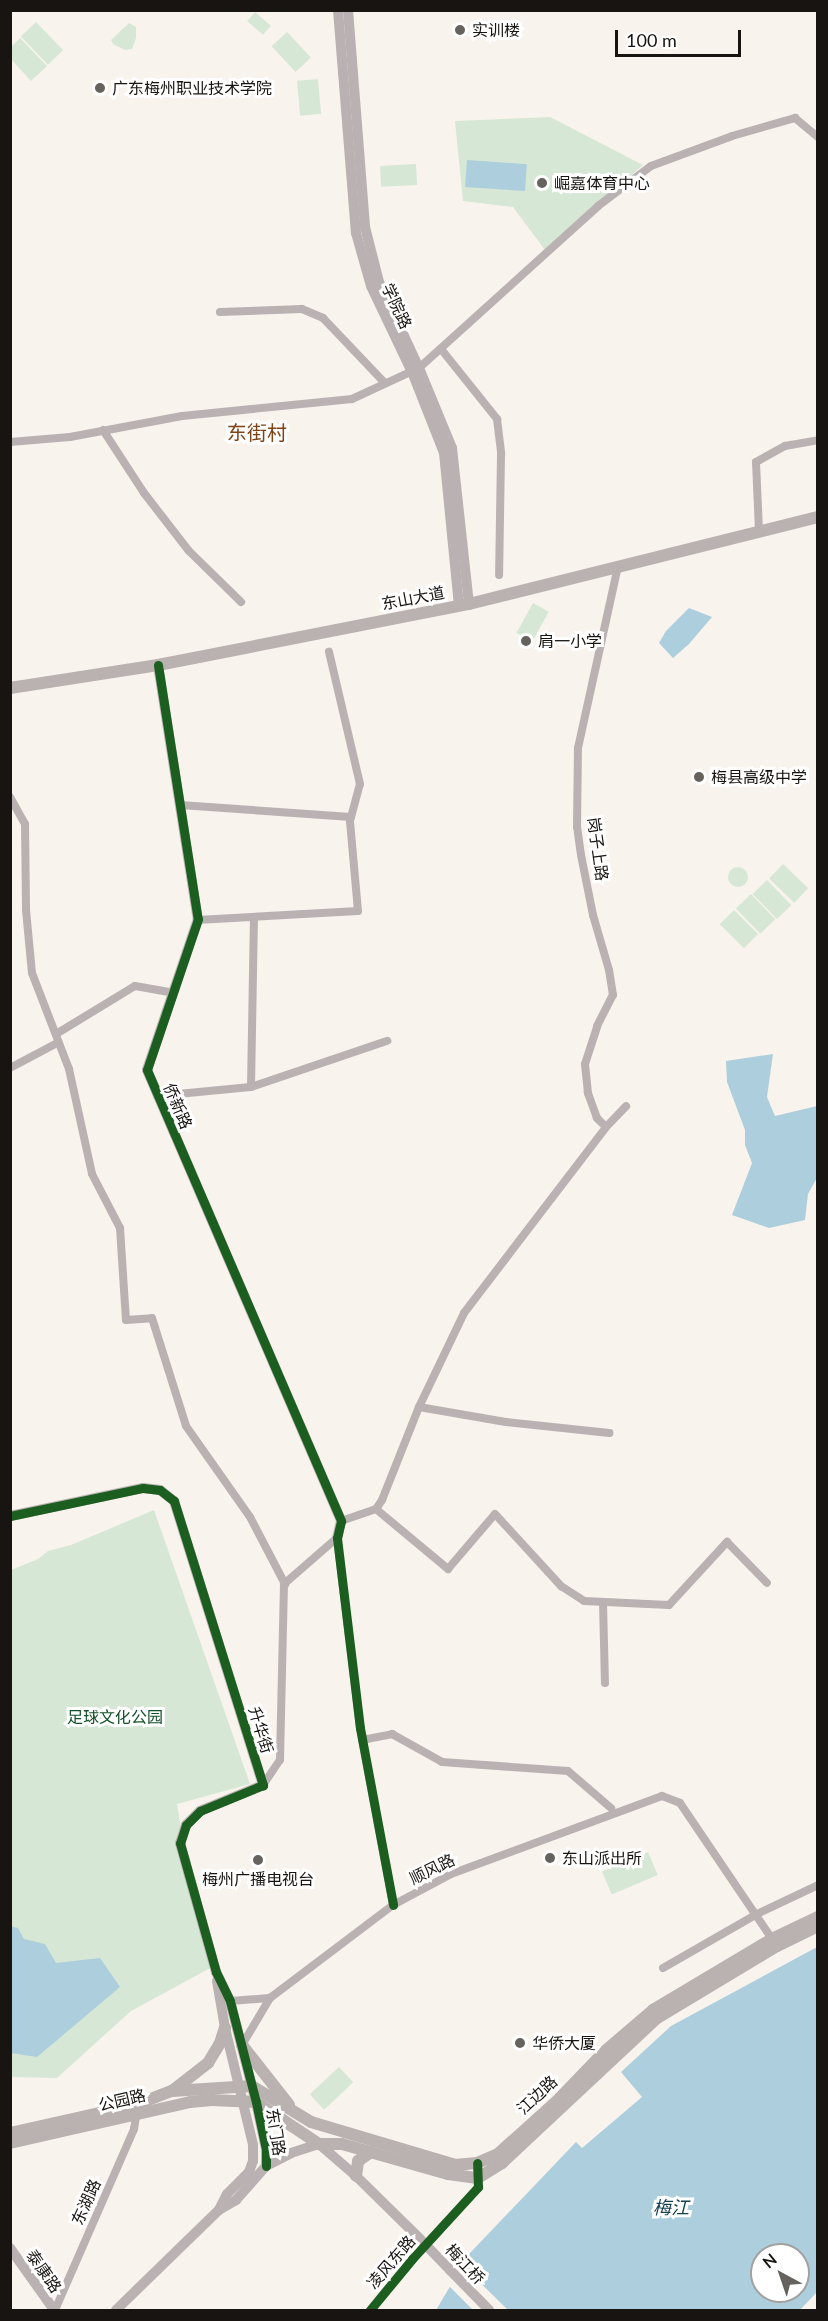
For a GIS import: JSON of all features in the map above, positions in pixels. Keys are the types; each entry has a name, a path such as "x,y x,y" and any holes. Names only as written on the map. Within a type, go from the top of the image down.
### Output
{"main road":[{"name":"东山大道","path":"10,688 158,665 464,605 818,517"},
{"name":"江边路","path":"252,2086 311,2122 455,2165 477,2163 498,2154 558,2099 604,2052 653,2010 772,1939 818,1917"},
{"name":"江边路","path":"478,2182 510,2156 657,2018 777,1946 818,1926"},
{"path":"172,2091 208,2063 220,2043 225,2028"},
{"path":"242,2045 293,2110"},
{"name":"公园路","path":"10,2143 136,2109 172,2091 252,2086"},
{"name":"公园路","path":"10,2133 136,2109 212,2100 256,2102"},
{"path":"256,2102 319,2144 342,2144 478,2182"},
{"path":"357,2176 358,2161 370,2152"}],"street":[{"name":"学院路","path":"338,10 356,233 371,286 416,370"},
{"name":"学院路","path":"348,10 365,227 379,282 452,448 464,605"},
{"path":"10,442 70,437 182,416 352,399 416,370 598,206 651,166 732,136 795,118 818,137"},
{"path":"220,312 302,309 322,318 385,383"},
{"path":"441,349 497,419 501,454 499,575"},
{"path":"103,430 144,493 189,551 241,602"},
{"path":"759,531 756,462 785,446 818,440"},
{"name":"岗子上路","path":"606,1127 597,1118 588,1093 585,1065 597,1026 613,995 609,970 593,915 580,855 577,827 578,748 618,566"},
{"path":"197,920 358,911 351,817 360,784 329,652"},
{"name":"侨新路","path":"158,665 197,920 147,1070 341,1521"},
{"path":"10,797 25,824 26,910 32,973 69,1069 92,1174 120,1228 126,1320 152,1318 186,1426 250,1517 285,1584 280,1760 263,1785 200,1812 186,1825 180,1844 216,1972 225,2028 239,2087"},
{"path":"180,805 351,817"},
{"path":"252,1088 254,917"},
{"path":"10,1068 135,986 173,993"},
{"path":"157,1096 252,1088 387,1041"},
{"path":"393,1905 362,1740 337,1538 341,1521 376,1509 382,1500 419,1407 464,1313 606,1127 626,1106"},
{"path":"419,1407 506,1422 609,1434"},
{"name":"升华街","path":"10,1516 143,1488 160,1490 174,1501 263,1785"},
{"path":"376,1509 448,1569 495,1514 561,1586 584,1601 669,1605 727,1542 766,1583"},
{"path":"285,1584 337,1538"},
{"path":"603,1602 605,1683"},
{"path":"362,1740 392,1734 442,1761 568,1771 610,1808"},
{"name":"顺风路","path":"242,2045 270,1998 393,1905 451,1874 662,1796 680,1803 772,1939"},
{"path":"663,1968 757,1914 818,1885"},
{"path":"216,1972 230,2001 252,2086"},
{"path":"230,2001 270,1998"},
{"name":"东门路","path":"116,2310 219,2211 236,2200 266,2166 266,2149 252,2086"},
{"name":"东门路","path":"219,2211 227,2194 249,2172 253,2160 253,2145 239,2087"},
{"name":"东湖路","path":"54,2310 134,2130 136,2109"},
{"path":"266,2166 291,2153 319,2144 357,2176"},
{"path":"477,2163 478,2182"},
{"name":"梅江桥","path":"357,2176 489,2310"},
{"name":"凌风东路","path":"370,2310 436,2234"},
{"name":"泰康路","path":"10,2248 54,2310"}],"green space":[{"path":"255,12 271,26 263,35 247,21"},
{"path":"36,22 63,50 48,65 21,37"},
{"path":"129,23 136,27 136,38 132,49 126,50 114,45 111,40"},
{"path":"287,32 311,58 296,72 272,46"},
{"path":"20,38 47,66 31,81 11,59 11,47"},
{"path":"318,79 321,114 300,116 297,81"},
{"name":"崛嘉体育中心","path":"550,117 643,165 545,250 513,207 463,201 455,121"},
{"path":"416,164 417,185 381,187 380,166"},
{"path":"533,603 549,612 532,641 517,633"},
{"path":"783,864 808,888 794,903 769,878"},
{"path":"738,867 745,870 748,877 745,884 738,887 731,884 728,877 731,870"},
{"path":"767,880 791,905 777,919 753,894"},
{"path":"751,894 775,919 760,934 736,909"},
{"path":"734,910 758,934 744,948 720,924"},
{"name":"足球文化公园","path":"154,1510 250,1784 177,1804 187,1865 214,1966 131,2011 57,2078 11,2077 11,1570 38,1559 48,1551 71,1545"},
{"path":"648,1852 658,1875 612,1895 602,1872"},
{"path":"339,2067 353,2082 324,2110 310,2094"}],"water":[{"path":"467,160 527,164 525,191 465,187"},
{"path":"689,608 712,617 689,644 673,658 659,643 666,631"},
{"path":"773,1054 767,1097 775,1116 817,1106 818,1176 808,1194 805,1220 769,1228 732,1215 752,1163 745,1145 745,1130 727,1082 726,1061"},
{"path":"10,1926 18,1928 24,1939 45,1944 56,1963 100,1958 120,1987 37,2057 11,2053"},
{"name":"梅江","path":"817,1947 817,2292 810,2299 810,2243 750,2243 750,2303 807,2303 800,2310 436,2310 470,2253 576,2142 582,2148 642,2097 621,2072 671,2026"}],"pier":[{"path":"460,2263 508,2310 473,2310 447,2284"}],"tunnel":[{"path":"436,2234 478,2187"}],"cycle path":[{"path":"158,665 198,919 147,1070 341,1521 337,1538 360,1728 393,1905"},
{"path":"10,1516 143,1488 160,1490 174,1501 263,1785 200,1811 186,1825 180,1843 216,1972 230,2001 256,2102 266,2149 266,2166"},
{"path":"370,2310 412,2259 478,2187 477,2163"}],"place":[{"name":"实训楼","path":"460,30"},
{"name":"广东梅州职业技术学院","path":"100,88"},
{"name":"崛嘉体育中心","path":"542,183"},
{"name":"肩一小学","path":"526,641"},
{"name":"梅县高级中学","path":"699,777"},
{"name":"东山派出所","path":"550,1858"},
{"name":"梅州广播电视台","path":"258,1860"},
{"name":"华侨大厦","path":"520,2043"}],"district":[{"name":"东街村","path":"257,432"}]}
